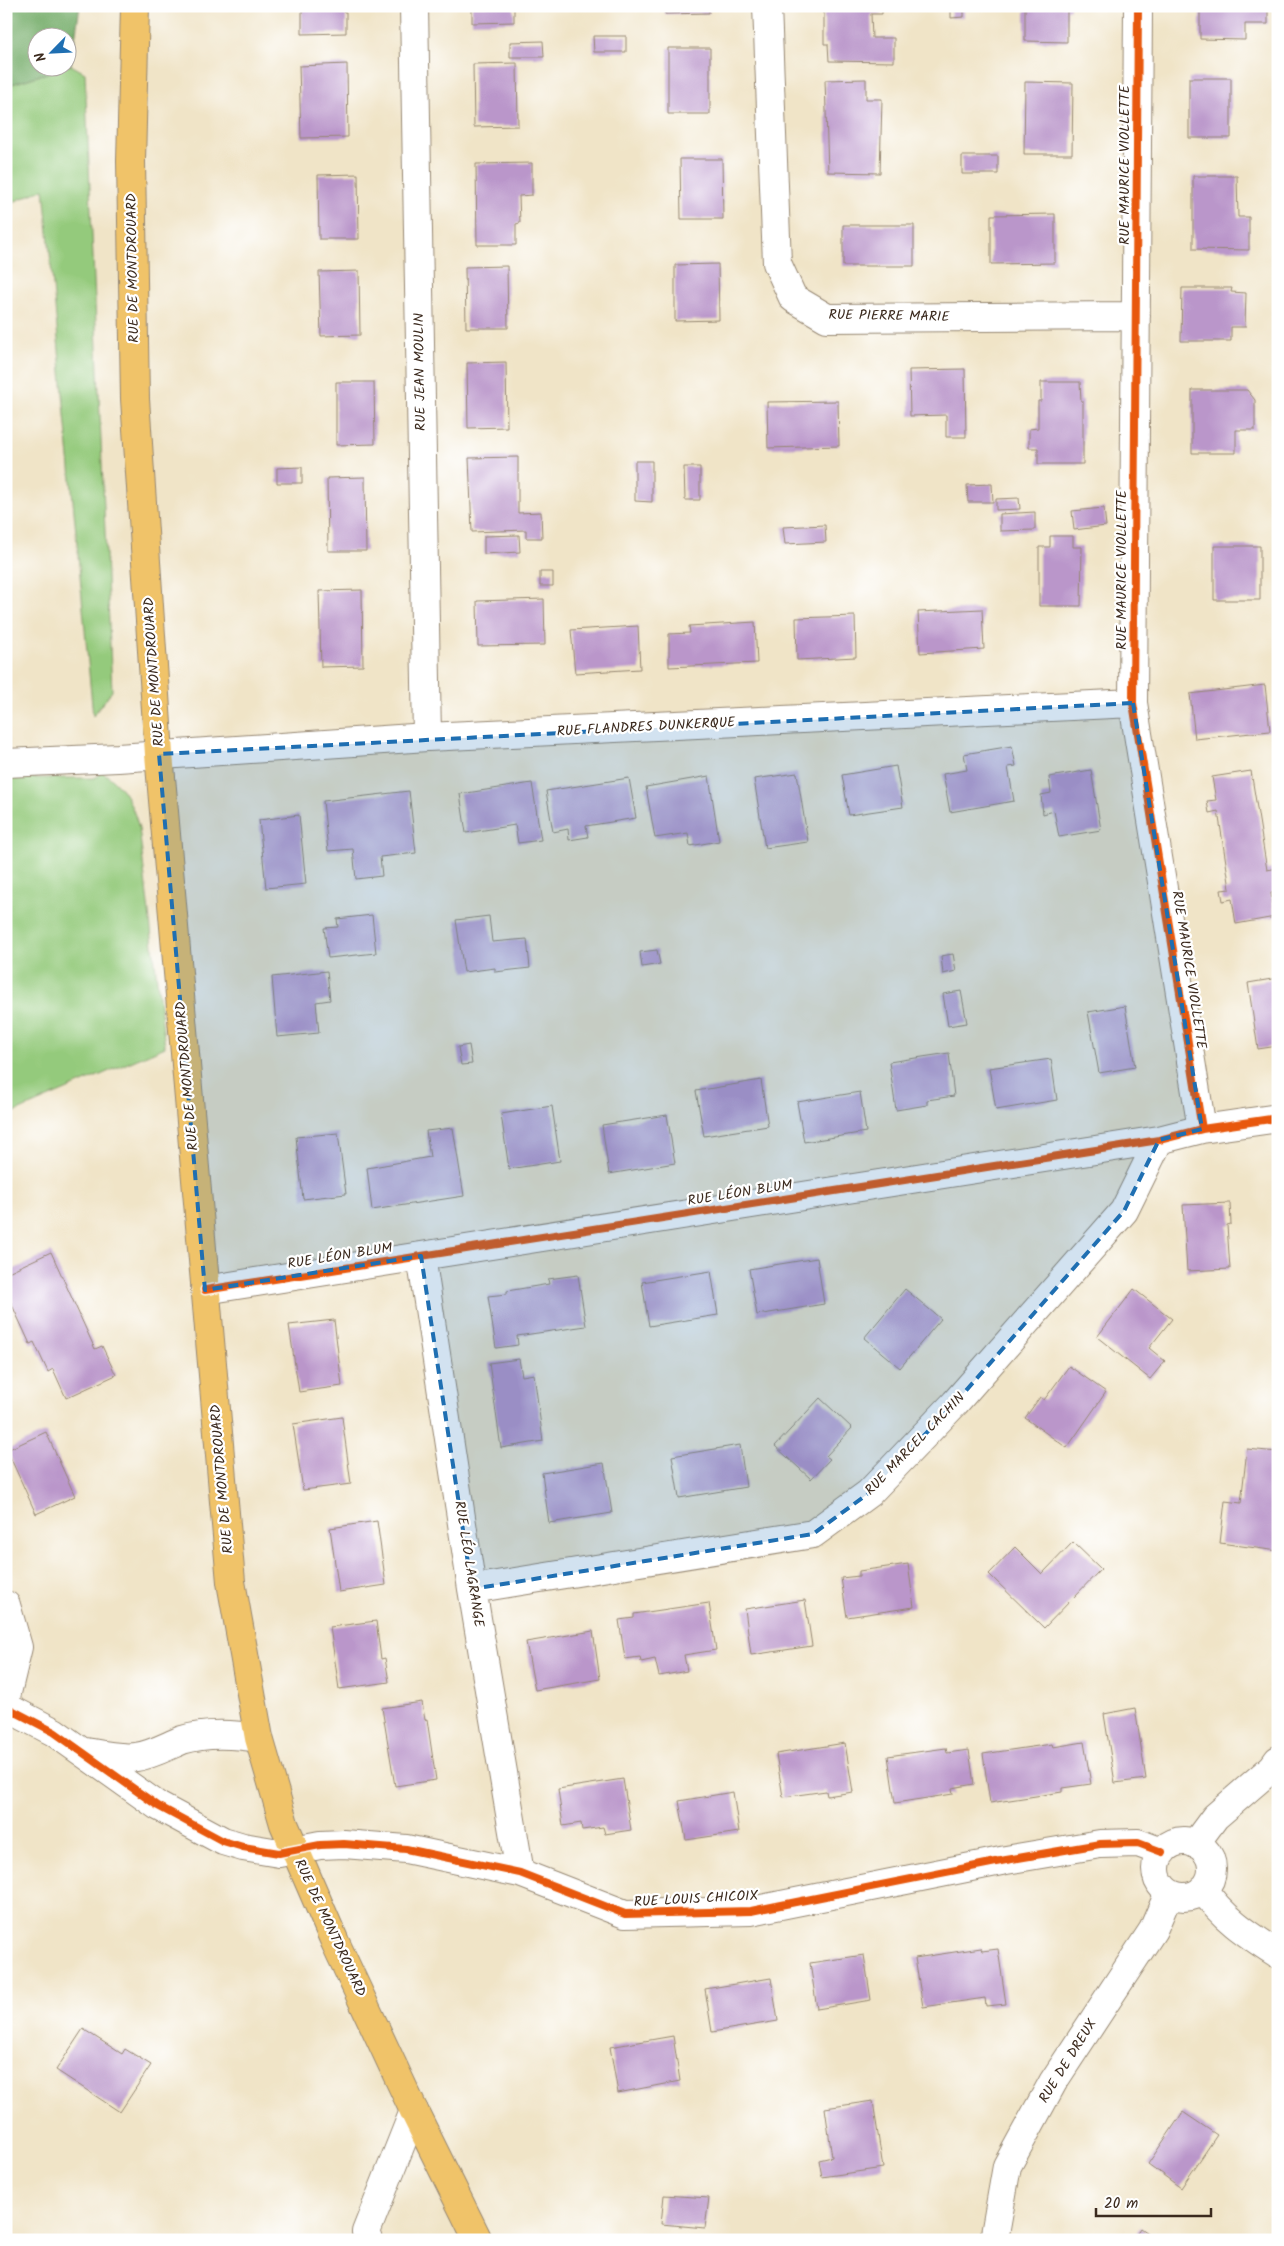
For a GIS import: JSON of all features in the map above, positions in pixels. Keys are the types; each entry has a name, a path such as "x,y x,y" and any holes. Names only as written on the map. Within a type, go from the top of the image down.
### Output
{"main road":[{"name":"RUE DE MONTDROUARD","path":"135,6 131,161 135,399 160,754 231,1582 259,1738 273,1789 294,1850 315,1900 414,2111"},
{"path":"414,2111 464,2240"},
{"path":"414,2111 478,2240"}],"street":[{"name":"RUE JEAN MOULIN","path":"414,6 426,737"},
{"name":"RUE PIERRE MARIE","path":"767,6 777,263 793,298 828,318 1136,316"},
{"name":"RUE MAURICE VIOLLETTE","path":"1138,6 1133,703 1202,1129"},
{"name":"RUE FLANDRES DUNKERQUE","path":"6,763 426,737 1133,703"},
{"name":"RUE LÉON BLUM","path":"205,1290 1159,1140 1202,1129 1278,1118"},
{"name":"RUE MARCEL CACHIN","path":"472,1589 813,1534 869,1493 968,1389 1124,1210 1159,1140"},
{"name":"RUE LÉO LAGRANGE","path":"421,1256 472,1589 520,1872"},
{"path":"6,1605 18,1647 6,1696"},
{"name":"RUE LOUIS CHICOIX","path":"6,1708 54,1732 158,1806 223,1841 257,1850 279,1852 320,1845 384,1846 520,1872 625,1914 751,1911 1006,1860 1100,1844 1138,1843 1162,1852"},
{"path":"84,1752 135,1758 190,1738 232,1735 259,1738"},
{"path":"1195,1844 1215,1817 1273,1767 1278,1760"},
{"path":"1178,1842 1195,1844 1203,1848 1211,1864 1209,1882 1203,1889 1187,1896 1177,1896 1169,1893 1162,1886 1156,1869 1162,1852 1169,1845 1178,1842"},
{"path":"1203,1889 1217,1909 1227,1918 1278,1954"},
{"name":"RUE DE DREUX","path":"994,2240 1007,2166 1053,2082 1152,1930 1169,1893"},
{"path":"370,2240 366,2232 414,2111"}],"highlighted area":[{"path":"1133,703 1202,1129 1159,1140 1124,1211 955,1403 869,1493 813,1534 472,1589 421,1256 205,1290 159,754"}],"green space":[{"path":"6,6 80,6 77,28 28,28 28,78 31,78 6,86"},
{"path":"78,69 85,73 112,691 93,716 44,189 6,205 6,86 31,78 78,78"},
{"path":"99,770 121,788 133,810 139,828 165,1047 6,1116 6,778 93,778 99,776"}],"building":[{"path":"302,6 343,6 343,12 346,12 346,33 302,34"},
{"path":"472,6 514,6 514,22 472,23"},
{"path":"665,6 709,6 709,13 665,14"},
{"path":"824,6 882,6 882,14 871,14 872,38 894,38 894,62 829,61 828,44 824,44"},
{"path":"951,6 964,6 964,17 951,18"},
{"path":"1025,6 1070,6 1070,9 1067,10 1067,42 1025,41"},
{"path":"1200,6 1268,6 1268,24 1245,24 1245,40 1200,39"},
{"path":"593,36 626,36 626,52 594,52"},
{"path":"543,41 544,57 510,57 510,42"},
{"path":"668,48 710,48 710,114 668,114"},
{"path":"517,63 518,126 474,127 473,64"},
{"path":"347,64 348,137 301,138 299,66"},
{"path":"1189,78 1231,78 1231,138 1189,138"},
{"path":"866,79 866,99 882,99 880,173 828,172 825,80"},
{"path":"1025,82 1073,83 1072,154 1024,154"},
{"path":"962,156 998,156 998,174 962,174"},
{"path":"680,159 722,159 723,219 681,219"},
{"path":"532,163 532,195 519,196 520,223 516,224 516,245 477,245 476,164"},
{"path":"358,174 359,239 319,239 318,175"},
{"path":"1193,176 1237,176 1238,217 1249,217 1249,250 1193,249"},
{"path":"1055,214 1055,263 991,264 991,215"},
{"path":"843,225 914,225 914,266 843,266"},
{"path":"718,264 719,320 675,321 675,265"},
{"path":"507,266 508,328 466,328 465,267"},
{"path":"359,271 360,335 321,336 319,272"},
{"path":"1182,288 1232,288 1231,292 1246,293 1245,327 1231,327 1231,341 1181,341"},
{"path":"506,362 507,427 468,428 467,363"},
{"path":"965,369 966,437 946,437 946,415 910,416 909,370"},
{"path":"336,382 374,382 375,444 336,445"},
{"path":"1041,382 1080,382 1081,401 1083,401 1083,464 1038,464 1038,448 1029,448 1029,429 1038,428 1038,401 1041,401"},
{"path":"1192,390 1247,390 1255,400 1255,430 1236,430 1236,453 1192,453"},
{"path":"838,401 839,446 768,448 767,402"},
{"path":"518,457 518,513 541,512 542,538 526,538 526,530 472,532 469,458"},
{"path":"635,461 652,461 652,502 635,501"},
{"path":"302,467 302,483 277,483 277,468"},
{"path":"684,467 700,467 700,500 685,500"},
{"path":"365,477 366,551 328,551 327,478"},
{"path":"992,484 993,502 968,502 967,485"},
{"path":"1019,498 1020,509 996,510 996,499"},
{"path":"1104,508 1106,526 1074,530 1072,511"},
{"path":"1035,512 1035,530 1000,531 1000,514"},
{"path":"825,525 826,542 785,544 783,527"},
{"path":"519,535 520,552 484,554 484,536"},
{"path":"1050,536 1073,536 1073,547 1082,547 1081,606 1039,606 1039,547 1050,547"},
{"path":"1214,546 1260,546 1260,600 1214,600"},
{"path":"540,572 553,572 553,586 540,586"},
{"path":"362,590 363,666 321,667 319,591"},
{"path":"544,599 545,645 478,646 477,601"},
{"path":"982,609 984,649 920,653 918,612"},
{"path":"855,616 856,657 797,660 796,618"},
{"path":"755,622 757,663 669,667 669,634 690,633 689,626"},
{"path":"638,626 640,669 575,673 571,630"},
{"path":"1265,685 1270,731 1195,739 1190,694"},
{"path":"1012,746 1016,766 1008,767 1014,801 950,812 943,774 967,770 964,754"},
{"path":"896,766 903,807 849,815 842,775"},
{"path":"1091,770 1101,830 1059,837 1054,811 1043,814 1041,795 1051,793 1049,777"},
{"path":"1251,771 1267,870 1278,868 1278,892 1271,893 1275,917 1236,924 1232,899 1223,901 1221,890 1230,889 1218,811 1209,813 1207,801 1216,800 1212,777"},
{"path":"797,773 808,842 765,848 754,779"},
{"path":"709,776 719,841 690,846 688,833 655,838 646,787"},
{"path":"629,778 636,818 586,826 588,837 569,840 568,829 553,832 546,791"},
{"path":"532,783 541,840 518,843 515,825 466,833 460,794"},
{"path":"409,791 416,853 380,857 382,876 356,879 353,849 328,851 323,801"},
{"path":"299,815 306,884 266,888 259,820"},
{"path":"372,915 376,953 328,958 324,928 338,927 337,919"},
{"path":"489,916 492,942 527,939 530,968 495,972 495,968 464,972 456,920"},
{"path":"657,950 660,964 642,967 640,952"},
{"path":"953,954 956,971 943,974 941,956"},
{"path":"327,971 330,1000 316,1002 319,1033 277,1037 272,977"},
{"path":"1278,978 1278,1046 1258,1049 1248,983"},
{"path":"961,991 967,1023 948,1026 943,994"},
{"path":"1125,1006 1135,1067 1099,1073 1088,1012"},
{"path":"469,1045 472,1064 461,1065 458,1047"},
{"path":"949,1053 954,1096 927,1100 927,1105 896,1110 889,1062"},
{"path":"1051,1059 1057,1100 996,1110 989,1068"},
{"path":"761,1080 768,1126 704,1136 696,1091"},
{"path":"860,1092 866,1132 804,1142 797,1102"},
{"path":"552,1106 560,1161 509,1169 501,1114"},
{"path":"667,1115 675,1163 609,1174 602,1125"},
{"path":"453,1128 464,1196 372,1210 367,1168 430,1157 426,1131"},
{"path":"338,1133 346,1194 303,1199 296,1137"},
{"path":"1230,1203 1231,1224 1227,1225 1230,1269 1187,1271 1183,1205"},
{"path":"51,1252 95,1349 102,1346 116,1375 66,1398 53,1369 48,1372 34,1342 30,1344 6,1292 6,1273"},
{"path":"817,1258 824,1304 757,1315 749,1269"},
{"path":"711,1271 718,1315 649,1326 642,1282"},
{"path":"578,1275 586,1326 517,1336 518,1345 496,1348 488,1296 507,1294 507,1291 549,1284 548,1279"},
{"path":"905,1289 941,1319 900,1368 864,1338"},
{"path":"1134,1289 1172,1319 1149,1348 1165,1361 1150,1379 1097,1337"},
{"path":"334,1320 342,1386 299,1392 289,1325"},
{"path":"519,1359 522,1376 534,1374 543,1441 501,1448 489,1363"},
{"path":"1069,1366 1106,1392 1067,1448 1025,1418 1040,1397 1044,1400"},
{"path":"820,1398 852,1428 826,1456 830,1459 811,1479 775,1446"},
{"path":"342,1417 351,1484 303,1490 293,1424"},
{"path":"46,1432 75,1496 36,1514 7,1450"},
{"path":"740,1445 746,1487 679,1498 672,1456"},
{"path":"1247,1449 1278,1452 1278,1551 1220,1543 1225,1501 1241,1503"},
{"path":"604,1463 612,1513 549,1523 542,1473"},
{"path":"377,1521 386,1585 339,1592 330,1528"},
{"path":"1073,1542 1101,1569 1044,1628 989,1574 1015,1547 1042,1574"},
{"path":"908,1564 914,1607 847,1617 841,1578 859,1576 859,1571"},
{"path":"805,1600 812,1646 751,1655 745,1609"},
{"path":"709,1603 716,1650 684,1655 687,1671 659,1676 655,1659 641,1662 640,1657 625,1659 619,1620 634,1618 634,1614"},
{"path":"376,1621 381,1659 385,1658 389,1682 339,1689 330,1627"},
{"path":"593,1631 600,1679 535,1690 526,1642"},
{"path":"422,1702 425,1720 427,1719 436,1780 395,1786 382,1708"},
{"path":"1135,1708 1146,1779 1115,1783 1104,1714"},
{"path":"1084,1742 1091,1784 1062,1788 1062,1792 990,1803 983,1754 1052,1744 1053,1747"},
{"path":"845,1743 853,1792 827,1796 826,1791 783,1797 776,1754"},
{"path":"946,1748 947,1753 969,1750 974,1784 952,1788 953,1794 895,1803 888,1756"},
{"path":"623,1779 631,1830 605,1834 603,1827 582,1830 581,1823 563,1826 558,1789"},
{"path":"733,1792 739,1832 686,1840 679,1801"},
{"path":"981,1948 982,1951 998,1949 1006,2004 986,2006 985,1998 923,2007 915,1958"},
{"path":"864,1955 871,2000 817,2009 810,1963"},
{"path":"771,1978 778,2021 712,2032 705,1989"},
{"path":"83,2029 122,2054 125,2049 151,2065 120,2112 56,2070"},
{"path":"673,2036 680,2081 618,2093 610,2047"},
{"path":"873,2101 883,2168 822,2177 819,2160 832,2157 825,2108"},
{"path":"1183,2112 1217,2135 1181,2188 1148,2164"},
{"path":"664,2195 709,2198 705,2228 661,2224"},
{"path":"1140,2228 1157,2240 1132,2240"}],"cycle path":[{"path":"1138,6 1133,703 1202,1129"},
{"path":"205,1290 1159,1140 1202,1129 1278,1118"},
{"path":"6,1707 54,1732 158,1806 223,1841 243,1847 279,1853 320,1845 344,1844 406,1849 520,1873 625,1914 751,1911 1006,1860 1100,1844 1138,1843 1162,1852"}]}
